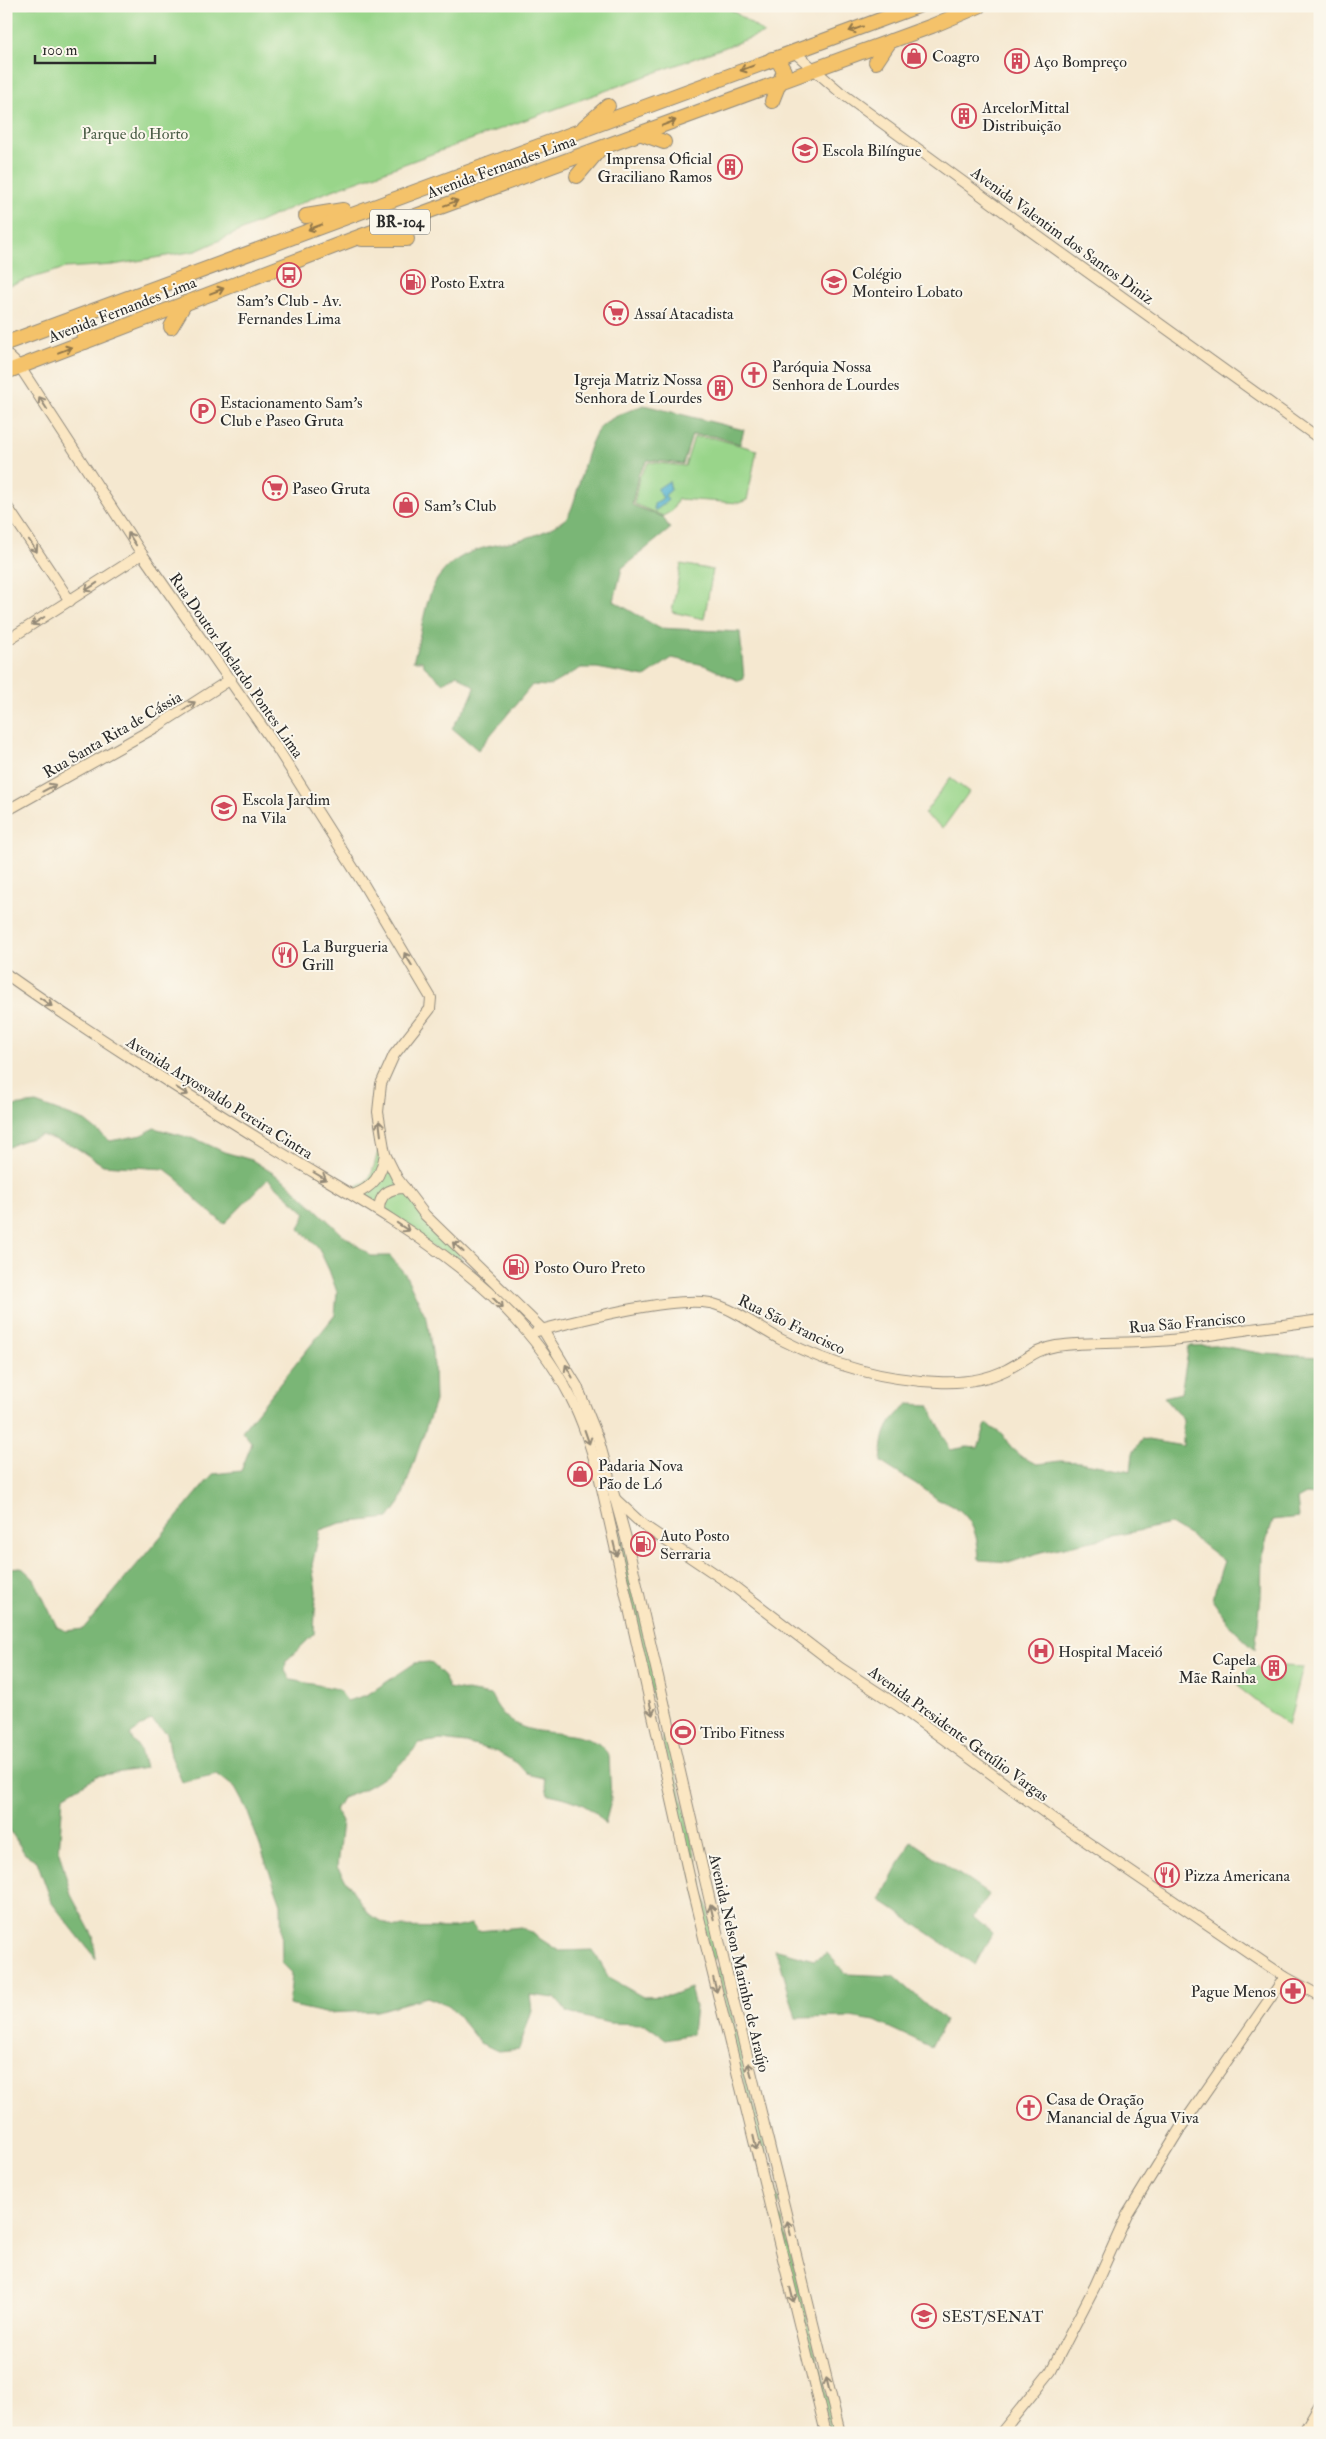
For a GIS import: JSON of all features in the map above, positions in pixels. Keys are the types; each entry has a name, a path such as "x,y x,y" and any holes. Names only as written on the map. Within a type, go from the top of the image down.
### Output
{"highway":[{"name":"BR-104","path":"793,51 918,6"},
{"name":"BR-104","path":"812,70 932,26 979,6"},
{"path":"876,62 890,41"},
{"name":"Avenida Fernandes Lima","path":"6,343 371,206 577,133 793,51"},
{"path":"772,59 782,66 784,71 772,101"},
{"name":"Avenida Fernandes Lima","path":"6,372 356,238 812,70"},
{"path":"577,133 608,106"},
{"path":"642,134 664,142"},
{"path":"577,176 601,148"},
{"path":"306,216 371,206"},
{"path":"356,238 407,239"},
{"path":"171,327 185,303"},
{"path":"80,316 85,342"}],"main road":[{"name":"Avenida Valentim dos Santos Diniz","path":"793,51 812,70 1007,214 1320,439"},
{"name":"Rua Doutor Abelardo Pontes Lima","path":"6,354 20,367 142,554 231,679 364,885 432,1002 422,1022 394,1055 381,1084 378,1112 385,1154"},
{"path":"6,505 70,601"},
{"path":"6,641 142,554"},
{"name":"Rua Santa Rita de Cássia","path":"6,811 156,727 231,679"},
{"name":"Avenida Aryosvaldo Pereira Cintra","path":"6,974 116,1050 379,1211 423,1240 482,1286 529,1334 570,1395 582,1422 599,1475"},
{"path":"353,1195 376,1182 383,1167 385,1154"},
{"path":"385,1154 391,1168 426,1214 543,1330 565,1364 588,1412 598,1438 614,1498"},
{"path":"379,1211 380,1200 388,1192 405,1188"},
{"name":"Rua São Francisco","path":"529,1334 612,1314 679,1302 697,1302 732,1311 781,1340 826,1361 903,1380 940,1382 970,1380 989,1376 1003,1371 1034,1351 1056,1346 1158,1342 1320,1320"},
{"name":"Avenida Presidente Getúlio Vargas","path":"599,1475 614,1498 642,1525 736,1588 839,1667 897,1705 1047,1815 1285,1977 1320,1996"},
{"name":"Avenida Nelson Marinho de Araújo","path":"599,1475 710,1965 826,2433"},
{"name":"Avenida Nelson Marinho de Araújo","path":"614,1498 626,1538 724,1962 840,2433"},
{"path":"626,1538 633,1529 642,1525"},
{"path":"657,1733 665,1730 671,1732"},
{"path":"710,1965 724,1962"},
{"path":"1001,2433 1051,2371 1094,2286 1127,2214 1181,2127 1285,1977"},
{"path":"1303,2433 1320,2404"}],"green space":[{"name":"Parque do Horto","path":"6,6 726,6 764,33 319,195 196,251 113,265 65,268 6,286"},
{"path":"644,405 744,430 740,444 714,436 692,435 683,464 648,460 638,475 632,505 663,517 670,529 622,568 614,601 659,628 740,632 744,679 739,681 704,665 672,658 645,677 597,668 581,668 549,686 532,685 478,750 452,728 469,702 475,688 457,674 443,683 425,667 422,661 413,661 426,606 434,586 438,578 450,565 463,556 478,550 541,533 565,519 572,507 588,452 599,429 610,419"},
{"path":"694,437 714,438 757,450 747,500 739,503 678,499 672,511 663,516 634,504 639,477 649,462 685,466"},
{"path":"681,564 713,570 704,619 672,612"},
{"path":"950,778 969,792 943,828 924,814"},
{"path":"36,1103 85,1121 110,1141 142,1135 154,1128 198,1140 224,1152 252,1160 287,1182 342,1234 371,1256 390,1256 405,1274 427,1319 434,1365 435,1401 400,1503 389,1518 341,1523 320,1530 312,1565 316,1591 314,1634 286,1661 285,1671 291,1680 338,1689 347,1701 367,1695 415,1663 430,1662 444,1675 448,1688 491,1695 500,1711 511,1721 524,1728 566,1734 599,1744 609,1755 611,1801 605,1824 600,1817 580,1803 548,1794 544,1778 527,1774 517,1763 497,1752 466,1743 441,1740 419,1743 403,1761 385,1776 364,1789 342,1798 335,1810 342,1822 337,1867 369,1915 393,1927 454,1928 471,1924 478,1931 522,1927 559,1951 593,1950 609,1978 643,1997 669,1996 690,1988 695,2006 692,2034 666,2039 645,2024 609,2023 568,2013 555,1998 530,1995 532,2010 519,2049 499,2051 480,2043 450,2006 427,1997 377,2011 325,2013 289,2005 292,1973 282,1963 281,1904 247,1810 235,1788 217,1774 182,1782 171,1756 167,1733 151,1720 130,1735 140,1750 145,1768 97,1776 63,1796 59,1852 71,1895 93,1936 96,1959 52,1903 37,1861 25,1854 6,1824 6,1573 8,1568 21,1567 34,1579 57,1627 66,1631 83,1629 213,1474 241,1471 252,1443 242,1431 335,1315 337,1292 318,1247 299,1229 306,1213 268,1179 224,1224 165,1169 103,1165 72,1145 41,1135 16,1143 6,1149 6,1107"},
{"path":"379,1148 426,1223 460,1253 461,1261 455,1262 345,1188 361,1185 370,1177"},
{"path":"1216,1345 1265,1354 1320,1357 1320,1502 1313,1495 1306,1494 1297,1499 1299,1517 1273,1520 1262,1555 1261,1597 1255,1650 1234,1630 1213,1601 1224,1561 1197,1540 1170,1524 1041,1552 1012,1562 979,1560 976,1535 965,1515 951,1504 939,1500 881,1462 883,1443 887,1430 894,1418 908,1404 929,1405 950,1450 967,1447 978,1448 986,1424 1003,1435 1011,1448 1023,1458 1037,1464 1060,1461 1079,1462 1131,1471 1133,1453 1142,1439 1183,1446 1183,1419 1164,1397 1181,1393 1189,1346"},
{"path":"617,1515 666,1726 659,1724 611,1516"},
{"path":"1253,1664 1279,1680 1283,1666 1303,1667 1288,1726 1237,1686"},
{"path":"664,1735 667,1735 718,1955 714,1960 711,1958 662,1738"},
{"path":"911,1841 989,1895 973,1917 992,1933 975,1965 880,1900"},
{"path":"774,1949 814,1960 827,1953 846,1974 894,1976 945,2021 931,2047 875,2021 850,2017 796,2018 780,1961"},
{"path":"720,1967 779,2203 777,2206 774,2206 716,1968"},
{"path":"780,2217 837,2433 830,2433 776,2218"}],"water":[{"path":"669,481 671,490 665,495 668,501 656,510 654,509 654,504 663,498 657,489"}],"place":[{"name":"Coagro","path":"914,56"},
{"name":"Aço Bompreço","path":"1017,61"},
{"name":"ArcelorMittal Distribuição","path":"964,116"},
{"name":"Escola Bilíngue","path":"805,150"},
{"name":"Imprensa Oficial Graciliano Ramos","path":"730,167"},
{"name":"Sam's Club - Av. Fernandes Lima","path":"289,275"},
{"name":"Posto Extra","path":"413,282"},
{"name":"Colégio Monteiro Lobato","path":"834,282"},
{"name":"Assaí Atacadista","path":"616,313"},
{"name":"Paróquia Nossa Senhora de Lourdes","path":"754,375"},
{"name":"Igreja Matriz Nossa Senhora de Lourdes","path":"720,388"},
{"name":"Estacionamento Sam's Club e Paseo Gruta","path":"203,411"},
{"name":"Paseo Gruta","path":"275,488"},
{"name":"Sam's Club","path":"406,505"},
{"name":"Escola Jardim na Vila","path":"224,808"},
{"name":"La Burgueria Grill","path":"285,955"},
{"name":"Posto Ouro Preto","path":"516,1267"},
{"name":"Padaria Nova Pão de Ló","path":"580,1474"},
{"name":"Auto Posto Serraria","path":"643,1544"},
{"name":"Hospital Maceió","path":"1041,1651"},
{"name":"Capela Mãe Rainha","path":"1274,1668"},
{"name":"Tribo Fitness","path":"683,1732"},
{"name":"Pizza Americana","path":"1167,1875"},
{"name":"Pague Menos","path":"1293,1991"},
{"name":"Casa de Oração Manancial de Água Viva","path":"1029,2108"},
{"name":"SEST/SENAT","path":"924,2316"}]}
